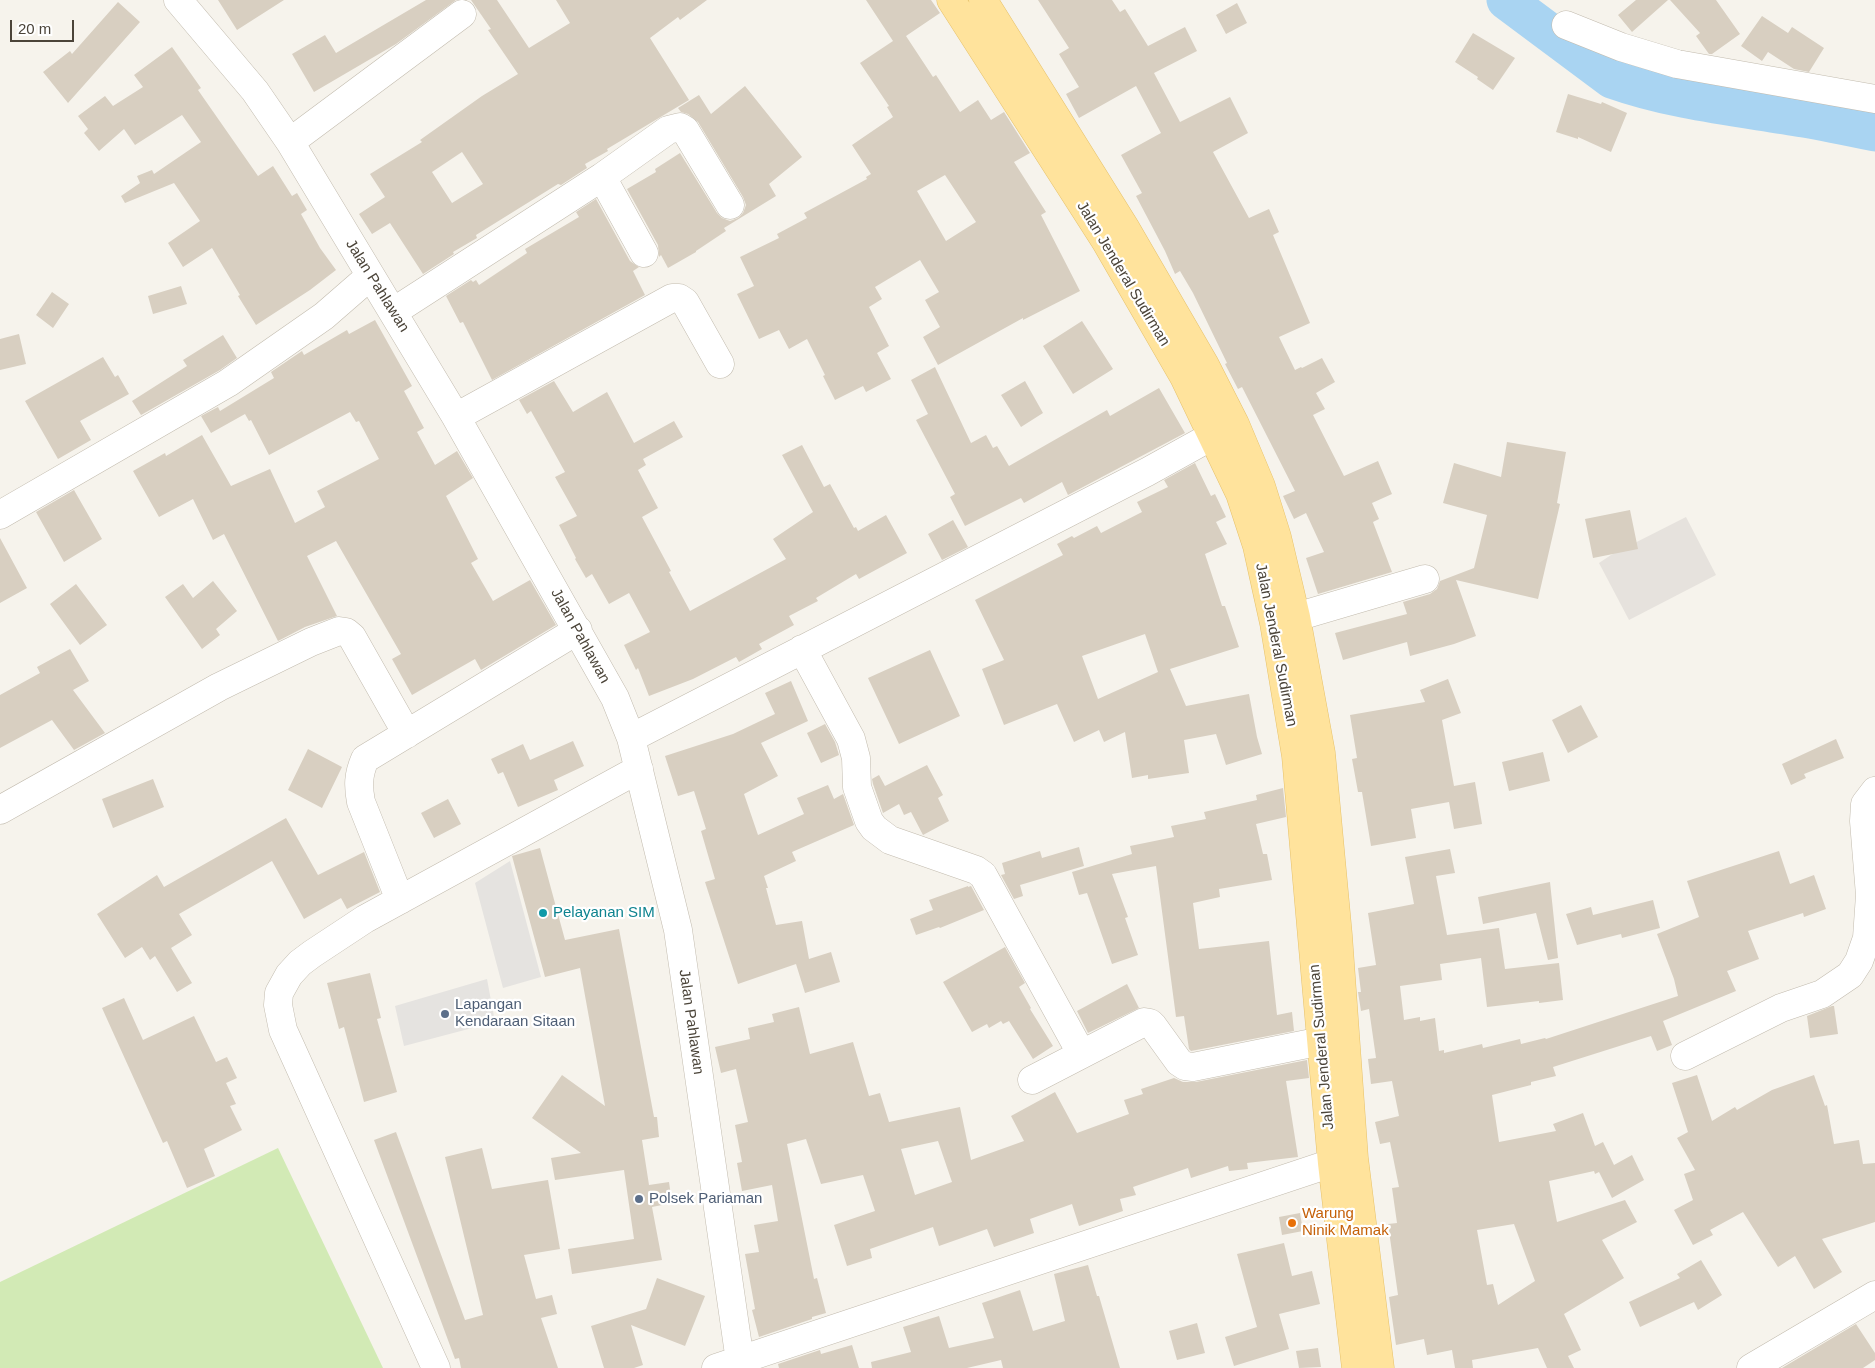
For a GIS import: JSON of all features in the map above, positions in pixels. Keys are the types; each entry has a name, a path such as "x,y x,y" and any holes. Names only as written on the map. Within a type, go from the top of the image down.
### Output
{"main road":[{"name":"Jalan Jenderal Sudirman","path":"950,0 1205,365 1235,424 1261,486 1277,537 1296,617 1321,753 1326,936 1322,1041 1332,1164 1356,1368"},
{"name":"Jalan Jenderal Sudirman","path":"983,0 1116,236 1240,494 1256,546 1274,623 1326,936 1380,1368"}],"street":[{"name":"Jalan Pahlawan","path":"178,0 255,91 290,142 456,417 615,698 631,738 678,930 732,1365"},
{"path":"290,142 462,14"},
{"path":"1566,25 1621,48 1677,64 1875,99"},
{"path":"393,312 602,177 668,130 680,127 685,130 730,205"},
{"path":"602,177 644,253"},
{"path":"0,515 228,383 324,316 370,276"},
{"path":"456,417 672,298 679,298 686,302 720,364"},
{"path":"631,738 1147,472 1212,436"},
{"path":"1296,617 1425,579"},
{"path":"400,900 361,802 358,788 359,773 365,759 578,630"},
{"path":"0,810 219,687 311,642 340,632 346,632 352,637 407,734"},
{"path":"802,649 851,739 856,758 857,787 869,821 874,828 890,840 976,870 983,875 1081,1053"},
{"path":"436,1368 283,1030 278,1005 279,993 284,983 300,963 365,919 639,769"},
{"path":"1685,1056 1780,1008 1822,994 1850,975 1859,961 1867,938 1870,895 1864,821 1865,804 1875,791"},
{"path":"1032,1080 1144,1022 1150,1023 1153,1026 1179,1062 1185,1066 1193,1067 1322,1041"},
{"path":"732,1365 1332,1164"},
{"path":"1751,1368 1875,1295"}],"shaded area":[{"path":"1686,517 1716,575 1629,620 1599,563"},
{"path":"510,861 541,977 503,988 475,883"},
{"name":"Lapangan Kendaraan Sitaan","path":"487,979 495,1022 404,1046 395,1006"}],"green space":[{"path":"278,1148 383,1368 0,1368 0,1282"}],"building":[{"path":"218,0 284,0 237,30"},
{"path":"426,0 456,0 396,44 314,92 292,54 325,35 336,53"},
{"path":"471,0 497,0 529,48 570,23 556,0 707,0 680,20 678,17 650,38 689,100 607,149 608,151 585,164 587,168 476,235 477,238 453,252 454,254 423,274 390,223 372,234 359,214 385,197 370,174 422,142 420,140 482,96 518,74 488,30 491,29","holes":["462,152 483,184 452,203 432,172"]},
{"path":"866,0 931,0 940,13 906,36 933,77 936,75 960,112 978,100 991,120 1004,112 1030,153 1014,162 1046,212 1041,215 1080,291 1023,320 1023,318 938,365 923,337 940,327 925,300 939,292 920,260 875,287 882,299 869,307 889,346 877,353 891,379 866,392 863,386 835,400 807,339 789,349 779,330 759,339 737,294 754,286 740,257 779,238 777,234 807,218 804,213 867,179 866,177 871,174 852,145 893,117 887,107 889,106 860,63 893,41","holes":["945,175 976,222 946,241 917,191"]},
{"path":"1038,0 1112,0 1120,12 1125,9 1148,46 1185,27 1197,51 1154,73 1180,122 1230,97 1248,133 1213,152 1249,218 1269,209 1279,232 1273,235 1310,323 1279,337 1295,370 1322,358 1335,382 1316,393 1325,409 1313,415 1344,476 1378,461 1392,494 1372,503 1379,519 1373,522 1392,572 1318,594 1306,558 1324,552 1306,513 1294,519 1283,496 1295,491 1242,387 1238,389 1225,364 1227,363 1193,293 1180,271 1175,274 1136,196 1142,193 1121,155 1161,133 1136,86 1079,118 1066,94 1079,87 1059,54 1069,48"},
{"path":"1636,0 1668,0 1632,32 1618,15"},
{"path":"1670,0 1716,0 1740,34 1712,54 1709,54 1696,36 1700,33"},
{"path":"118,2 140,22 68,103 43,72 70,51 72,54"},
{"path":"1237,3 1247,23 1226,34 1216,15"},
{"path":"1762,16 1788,33 1792,27 1824,48 1809,72 1794,69 1768,52 1762,61 1741,46"},
{"path":"1473,33 1515,58 1493,90 1477,79 1478,77 1455,62"},
{"path":"172,47 201,88 198,90 258,176 273,166 292,196 297,193 307,210 301,214 320,248 336,270 310,290 256,325 212,248 183,267 168,243 200,221 174,183 125,203 121,196 140,183 137,176 152,170 154,174 201,142 182,115 135,145 124,129 99,151 84,133 88,129 78,116 105,96 113,106 143,87 134,75"},
{"path":"745,86 802,157 769,184 776,196 724,228 726,231 696,252 668,268 661,255 659,257 658,245 627,189 656,172 655,169 680,153 717,213 722,218 730,221 738,218 743,213 746,205 743,197 698,122 688,114 681,112 678,108 699,95 711,114"},
{"path":"1568,94 1601,104 1602,102 1627,113 1611,152 1578,137 1578,139 1556,132"},
{"path":"596,199 630,261 639,267 633,271 645,295 492,380 463,322 460,323 446,296 471,280 473,282 476,280 479,285 527,253 525,249 579,217 576,212"},
{"path":"181,286 187,304 153,314 148,296"},
{"path":"52,292 69,304 53,328 36,315"},
{"path":"375,320 412,386 404,391 424,428 417,432 435,465 457,451 473,478 446,496 478,559 471,563 493,601 530,580 556,625 481,670 475,659 412,695 392,659 401,654 336,541 307,556 337,616 305,627 278,641 224,534 213,540 193,499 159,517 133,471 165,453 166,456 202,435 231,486 270,469 295,523 325,507 317,491 379,459 359,421 356,422 350,412 269,455 251,420 249,421 245,414 211,433 201,416 218,407 220,411 274,378 271,372 302,351 304,355 347,330 349,334"},
{"path":"1082,321 1113,369 1073,394 1043,346"},
{"path":"19,334 26,364 0,370 0,339"},
{"path":"223,335 237,358 220,370 141,415 132,401 187,366 183,360"},
{"path":"103,357 115,377 118,375 129,394 80,421 91,440 58,459 25,401"},
{"path":"935,367 971,443 986,435 993,448 997,446 1009,466 1107,410 1110,416 1159,388 1185,433 1068,495 1062,482 1024,503 1021,498 965,526 950,497 955,494 916,420 928,414 911,380"},
{"path":"554,381 573,412 607,392 634,443 674,421 683,437 643,459 646,465 638,470 658,508 642,517 690,611 786,559 773,539 813,512 782,455 802,445 824,487 830,484 854,528 856,527 858,531 886,515 907,553 859,579 856,574 816,598 818,601 789,616 794,625 759,644 762,649 739,662 736,657 693,679 649,696 638,668 636,670 624,645 650,632 629,593 609,604 592,574 586,578 575,559 559,525 577,516 555,477 565,472 531,411 527,414 519,400"},
{"path":"1025,381 1043,413 1021,427 1001,395"},
{"path":"1507,442 1566,452 1557,503 1560,504 1538,599 1456,580 1476,636 1410,656 1407,642 1343,660 1335,633 1407,614 1403,602 1430,594 1437,589 1440,581 1474,568 1487,515 1443,503 1454,463 1501,477"},
{"path":"1195,463 1211,496 1215,494 1226,517 1216,522 1227,544 1205,554 1222,606 1225,606 1239,647 1170,669 1186,706 1249,694 1262,754 1226,765 1216,734 1184,740 1189,773 1148,779 1148,775 1132,778 1125,732 1104,742 1099,730 1074,742 1057,704 1004,725 982,669 1004,660 975,600 1063,555 1057,544 1072,536 1074,538 1097,526 1101,533 1142,512 1137,502 1168,487 1164,480","holes":["1145,634 1158,672 1098,699 1082,656"]},
{"path":"74,490 102,539 64,562 36,512"},
{"path":"1630,510 1638,549 1593,558 1585,519"},
{"path":"953,520 968,547 942,560 928,534"},
{"path":"0,538 27,588 0,603"},
{"path":"213,581 237,611 216,629 220,635 202,649 165,597 183,584 193,598"},
{"path":"76,584 107,625 80,645 50,604"},
{"path":"70,649 89,681 73,690 105,733 74,750 52,720 0,748 0,695 40,673 37,667"},
{"path":"930,650 960,716 899,744 868,678"},
{"path":"1448,679 1461,713 1442,720 1454,786 1475,782 1482,824 1454,829 1449,802 1411,809 1416,838 1371,846 1362,792 1358,792 1352,759 1357,758 1350,715 1425,702 1420,690"},
{"path":"791,681 808,721 761,743 778,776 744,794 758,835 804,814 797,798 828,785 834,799 843,794 854,825 792,852 796,861 764,876 776,925 802,921 809,959 831,952 840,982 805,993 796,964 738,984 705,882 715,879 701,831 706,829 694,791 678,796 665,756 733,734 775,714 765,693"},
{"path":"1581,705 1598,737 1568,753 1552,720"},
{"path":"825,724 835,742 839,755 821,763 807,733"},
{"path":"1836,739 1844,758 1804,774 1806,778 1791,785 1782,764"},
{"path":"573,741 584,766 554,780 558,790 518,807 503,772 498,774 491,759 523,744 530,760"},
{"path":"308,749 342,767 322,808 288,790"},
{"path":"1543,752 1550,781 1509,791 1502,762"},
{"path":"927,765 943,795 938,798 949,821 923,835 911,812 904,815 899,804 883,813 872,779 879,775 885,786"},
{"path":"153,779 164,807 113,828 102,799"},
{"path":"1283,788 1286,817 1256,824 1263,854 1267,854 1272,880 1219,889 1220,897 1193,903 1199,949 1269,941 1277,1015 1292,1012 1294,1031 1191,1051 1189,1049 1184,1016 1176,1017 1156,866 1112,874 1128,917 1125,918 1138,955 1112,964 1087,893 1079,895 1072,872 1132,854 1130,846 1174,837 1171,826 1206,819 1204,812 1257,800 1256,795"},
{"path":"448,799 461,824 434,838 421,813"},
{"path":"286,818 318,875 364,852 380,892 347,909 341,898 304,919 272,861 179,914 192,935 171,948 192,983 177,992 155,956 150,960 142,947 125,958 97,914 157,875 164,887"},
{"path":"1079,847 1084,866 1020,885 1023,896 1014,899 1001,875 1005,874 1002,863 1040,851 1042,858"},
{"path":"540,848 565,940 619,929 654,1117 657,1117 659,1137 642,1140 649,1185 669,1182 672,1203 652,1207 662,1260 572,1274 568,1249 634,1239 624,1170 555,1180 551,1158 581,1153 532,1118 562,1075 605,1106 580,968 545,977 512,856"},
{"path":"1450,849 1455,873 1436,876 1447,935 1499,928 1505,969 1559,963 1563,1000 1487,1007 1481,958 1440,964 1442,980 1400,986 1404,1020 1420,1017 1420,1021 1435,1018 1439,1051 1444,1050 1444,1053 1482,1044 1483,1048 1520,1039 1521,1044 1546,1039 1678,996 1674,979 1657,934 1699,917 1687,881 1779,851 1790,884 1814,875 1826,909 1804,917 1803,913 1748,931 1759,959 1727,971 1736,991 1663,1021 1672,1045 1657,1051 1651,1036 1553,1067 1556,1076 1531,1082 1531,1085 1492,1095 1499,1142 1556,1131 1553,1124 1583,1113 1595,1146 1603,1142 1614,1165 1632,1155 1644,1180 1612,1198 1599,1172 1595,1174 1594,1171 1549,1181 1557,1222 1625,1200 1637,1222 1602,1240 1624,1278 1564,1314 1581,1350 1568,1356 1574,1368 1547,1368 1538,1348 1472,1360 1473,1368 1455,1368 1452,1350 1427,1355 1424,1339 1396,1345 1389,1297 1398,1295 1388,1224 1397,1223 1392,1188 1399,1187 1390,1142 1380,1144 1375,1122 1399,1116 1392,1081 1371,1084 1368,1059 1376,1058 1369,1009 1361,1011 1358,992 1361,992 1358,968 1376,965 1368,913 1414,904 1405,857","holes":["1514,1224 1535,1281 1498,1305 1493,1284 1487,1285 1477,1230"]},
{"path":"1550,882 1558,958 1548,960 1536,913 1483,924 1478,897"},
{"path":"971,886 984,910 940,928 916,935 910,919 933,910 929,900"},
{"path":"1653,900 1660,928 1622,938 1621,934 1577,945 1566,914 1591,907 1593,915"},
{"path":"1005,947 1025,983 1019,987 1053,1046 1033,1059 1009,1021 1003,1024 1001,1021 989,1028 987,1024 972,1032 943,982"},
{"path":"370,973 381,1018 377,1019 397,1092 364,1102 344,1027 339,1029 327,983"},
{"path":"1127,984 1139,1008 1088,1033 1077,1011"},
{"path":"124,998 143,1040 194,1016 216,1062 227,1057 237,1078 226,1083 236,1104 230,1106 242,1130 204,1149 215,1176 187,1188 167,1141 163,1143 102,1008"},
{"path":"1834,1006 1838,1034 1810,1038 1807,1016"},
{"path":"799,1007 810,1054 853,1042 869,1096 880,1093 889,1122 960,1107 971,1160 1024,1141 1011,1116 1055,1092 1077,1133 1129,1114 1124,1100 1143,1094 1141,1089 1174,1078 1183,1082 1196,1082 1307,1060 1309,1078 1286,1081 1298,1157 1247,1163 1248,1169 1229,1171 1228,1166 1191,1178 1188,1168 1133,1187 1136,1195 1120,1199 1123,1211 1079,1226 1072,1204 1030,1219 1034,1233 994,1247 987,1229 939,1246 933,1227 870,1249 872,1258 847,1266 834,1225 875,1211 863,1175 821,1184 806,1139 787,1144 814,1279 817,1278 826,1313 759,1337 752,1310 755,1309 745,1254 759,1252 754,1225 778,1221 772,1185 742,1191 737,1163 742,1162 735,1125 748,1122 736,1069 721,1073 715,1047 750,1039 748,1028 774,1022 772,1014","holes":["938,1141 952,1182 915,1195 901,1149"]},
{"path":"1697,1075 1712,1121 1735,1107 1737,1110 1772,1090 1814,1075 1825,1106 1827,1105 1834,1144 1859,1140 1863,1164 1875,1163 1875,1222 1822,1239 1842,1272 1814,1289 1795,1256 1778,1267 1743,1212 1710,1230 1713,1235 1693,1245 1674,1210 1693,1200 1684,1174 1695,1170 1677,1138 1688,1132 1672,1083"},
{"path":"396,1132 465,1320 483,1315 445,1157 482,1148 492,1189 548,1180 560,1249 524,1255 536,1299 552,1295 557,1314 541,1318 558,1368 461,1368 459,1358 455,1359 374,1140"},
{"path":"1300,1213 1303,1231 1282,1235 1279,1217"},
{"path":"1284,1243 1292,1276 1312,1271 1320,1304 1279,1314 1289,1349 1234,1366 1225,1337 1257,1327 1237,1254"},
{"path":"1701,1260 1722,1295 1698,1310 1694,1302 1640,1327 1629,1302 1680,1278 1677,1274"},
{"path":"1088,1265 1120,1368 1003,1368 1001,1360 967,1368 872,1368 871,1362 911,1352 903,1327 939,1316 949,1348 994,1338 982,1303 1020,1290 1033,1331 1065,1321 1054,1274"},
{"path":"657,1278 705,1296 685,1346 631,1325 643,1365 634,1368 604,1368 591,1326 646,1309"},
{"path":"1197,1323 1205,1353 1177,1360 1169,1331"},
{"path":"1856,1324 1875,1353 1875,1360 1863,1368 1782,1368"},
{"path":"852,1345 859,1368 779,1368 778,1364 820,1350 821,1354"},
{"path":"1318,1348 1321,1367 1299,1368 1296,1351"}],"waterway":[{"path":"1506,0 1612,79 1635,87 1683,98 1875,132"}],"place":[{"name":"Pelayanan SIM","path":"543,913"},
{"name":"Lapangan Kendaraan Sitaan","path":"445,1014"},
{"name":"Polsek Pariaman","path":"639,1199"},
{"name":"Warung Ninik Mamak","path":"1292,1223"}]}
